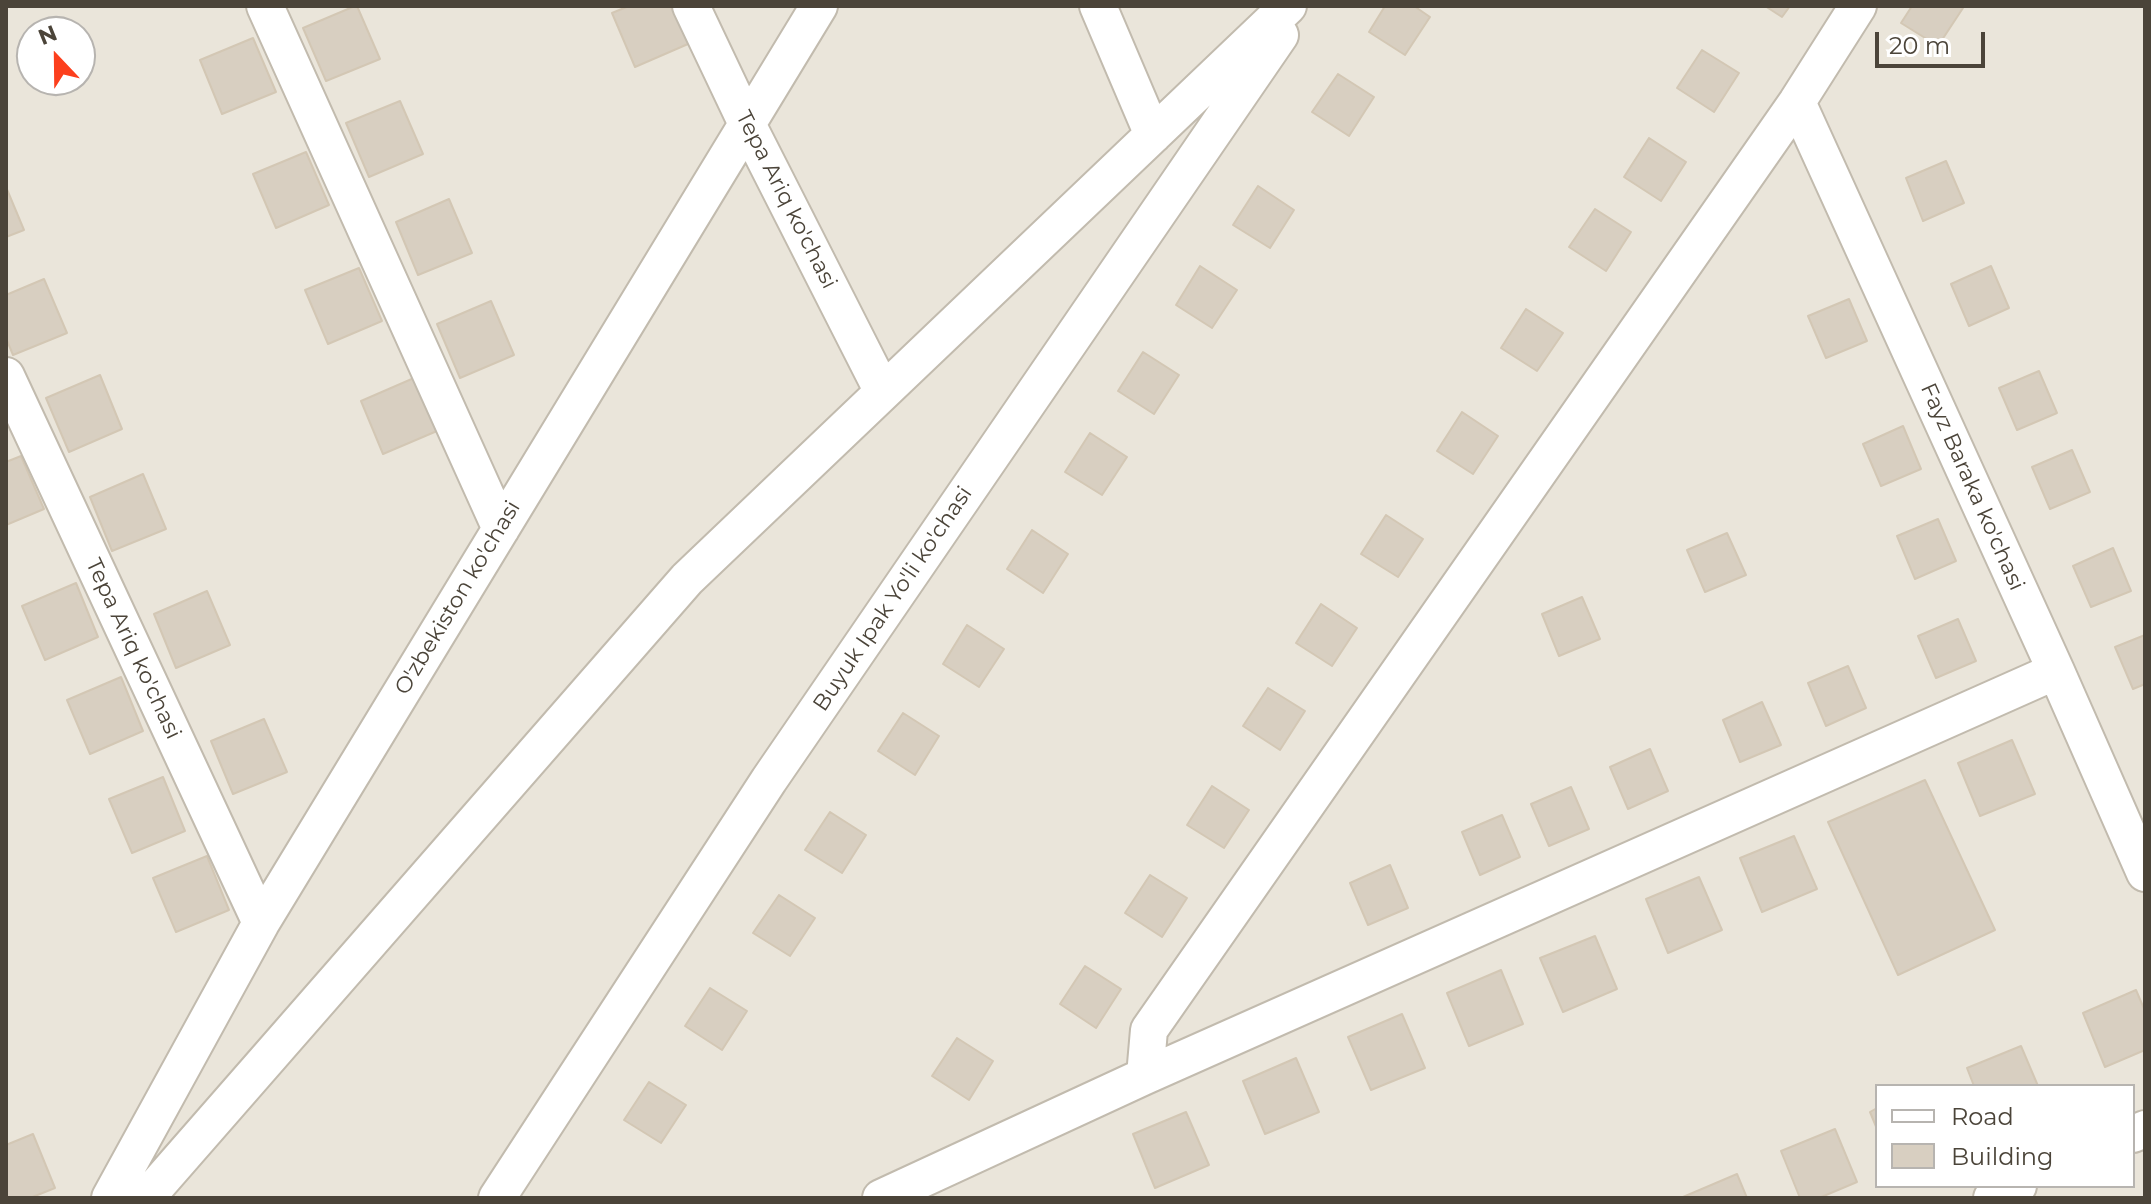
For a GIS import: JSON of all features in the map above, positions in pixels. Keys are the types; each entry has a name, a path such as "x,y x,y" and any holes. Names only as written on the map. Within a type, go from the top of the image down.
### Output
{"street":[{"path":"265,6 501,529"},
{"name":"Tepa Ariq ko'chasi","path":"691,6 747,124 883,392"},
{"name":"O'zbekiston ko'chasi","path":"110,1198 261,923 819,6"},
{"path":"1098,6 1153,135"},
{"path":"146,1198 687,579 1288,6"},
{"name":"Buyuk Ipak Yo'li ko'chasi","path":"497,1198 769,780 1300,6"},
{"path":"1145,1076 1149,1030 1797,102 1858,6"},
{"name":"Fayz Baraka ko'chasi","path":"1797,102 2145,873"},
{"name":"Tepa Ariq ko'chasi","path":"6,376 261,923"},
{"path":"881,1198 1145,1076 2056,671"},
{"path":"1992,1198 2014,1188"}],"shaded area":[{"path":"6,6 2145,6 2145,1198 6,1198"}],"building":[{"path":"355,6 380,59 326,81 303,28"},
{"path":"629,6 673,6 688,44 635,67 612,13"},
{"path":"1385,6 1414,6 1430,17 1405,55 1369,32"},
{"path":"1765,6 1790,6 1782,17"},
{"path":"1912,6 1963,8 1938,46 1901,23"},
{"path":"253,38 276,92 222,114 200,60"},
{"path":"1702,50 1739,73 1714,112 1677,88"},
{"path":"1338,74 1374,97 1349,136 1312,112"},
{"path":"400,101 423,154 369,177 346,123"},
{"path":"1649,138 1686,162 1661,201 1624,177"},
{"path":"306,152 329,205 276,228 253,174"},
{"path":"1946,161 1964,203 1923,221 1906,178"},
{"path":"1258,186 1294,210 1270,248 1233,225"},
{"path":"6,187 24,230 6,237"},
{"path":"449,199 472,253 418,275 396,222"},
{"path":"1595,209 1631,232 1606,271 1569,247"},
{"path":"1200,266 1237,290 1212,328 1176,305"},
{"path":"1991,266 2009,308 1969,326 1951,284"},
{"path":"359,268 382,321 328,344 305,290"},
{"path":"44,279 67,333 13,355 6,338 6,295"},
{"path":"1849,299 1867,341 1826,358 1808,316"},
{"path":"491,301 514,355 460,378 437,324"},
{"path":"1526,309 1563,333 1537,371 1501,348"},
{"path":"1143,352 1179,375 1154,414 1118,391"},
{"path":"2039,371 2057,413 2017,430 1999,388"},
{"path":"100,375 122,429 69,452 46,398"},
{"path":"414,378 437,431 383,454 361,401"},
{"path":"1462,412 1498,436 1473,474 1437,451"},
{"path":"1903,426 1921,469 1881,486 1863,444"},
{"path":"1090,433 1127,457 1102,495 1065,472"},
{"path":"2072,450 2090,492 2050,509 2032,467"},
{"path":"21,456 44,509 6,525 6,462"},
{"path":"143,474 166,529 112,551 90,497"},
{"path":"1386,515 1423,539 1398,577 1361,554"},
{"path":"1938,519 1956,561 1915,579 1897,536"},
{"path":"1032,530 1068,554 1043,593 1007,569"},
{"path":"1727,533 1746,575 1705,592 1687,550"},
{"path":"2113,548 2131,591 2091,607 2073,566"},
{"path":"76,583 98,637 45,660 22,606"},
{"path":"207,591 230,645 176,668 154,614"},
{"path":"1582,597 1600,639 1559,656 1542,614"},
{"path":"1321,604 1357,628 1332,666 1296,643"},
{"path":"1958,619 1976,661 1936,678 1918,636"},
{"path":"967,625 1004,649 979,687 943,664"},
{"path":"2145,635 2145,684 2133,689 2115,647"},
{"path":"1848,666 1866,708 1826,726 1808,683"},
{"path":"121,677 143,731 90,754 67,700"},
{"path":"1268,688 1305,711 1280,750 1243,726"},
{"path":"1762,702 1781,745 1740,762 1723,720"},
{"path":"903,713 939,736 915,775 878,751"},
{"path":"264,719 287,772 233,794 211,741"},
{"path":"2012,740 2035,794 1980,816 1958,763"},
{"path":"1650,749 1668,791 1628,809 1610,767"},
{"path":"163,777 185,831 132,853 109,799"},
{"path":"1925,780 1995,930 1898,975 1828,822"},
{"path":"1212,786 1249,810 1224,848 1187,825"},
{"path":"1571,787 1589,829 1549,846 1531,804"},
{"path":"830,812 866,835 842,873 805,850"},
{"path":"1502,815 1520,857 1480,875 1462,832"},
{"path":"1794,836 1817,889 1762,912 1740,858"},
{"path":"207,856 229,910 176,932 153,878"},
{"path":"1390,865 1408,908 1368,925 1350,883"},
{"path":"1150,875 1187,898 1162,937 1125,913"},
{"path":"1699,877 1722,930 1668,953 1646,899"},
{"path":"779,895 815,918 790,956 753,933"},
{"path":"1595,936 1617,989 1563,1012 1540,958"},
{"path":"1085,966 1121,989 1096,1028 1060,1004"},
{"path":"1501,970 1523,1024 1469,1046 1447,993"},
{"path":"710,988 747,1011 722,1050 685,1026"},
{"path":"2136,990 2145,1011 2145,1050 2105,1067 2083,1013"},
{"path":"1402,1014 1425,1068 1371,1090 1348,1037"},
{"path":"957,1038 993,1061 969,1100 932,1076"},
{"path":"2021,1046 2037,1084 1973,1084 1967,1068"},
{"path":"1296,1058 1319,1112 1265,1134 1243,1081"},
{"path":"649,1082 686,1105 661,1143 624,1120"},
{"path":"1186,1112 1209,1165 1155,1188 1133,1134"},
{"path":"1835,1129 1857,1182 1819,1198 1800,1198 1781,1151"},
{"path":"33,1134 55,1188 30,1198 6,1198 6,1145"},
{"path":"1737,1174 1747,1198 1683,1197"}]}
